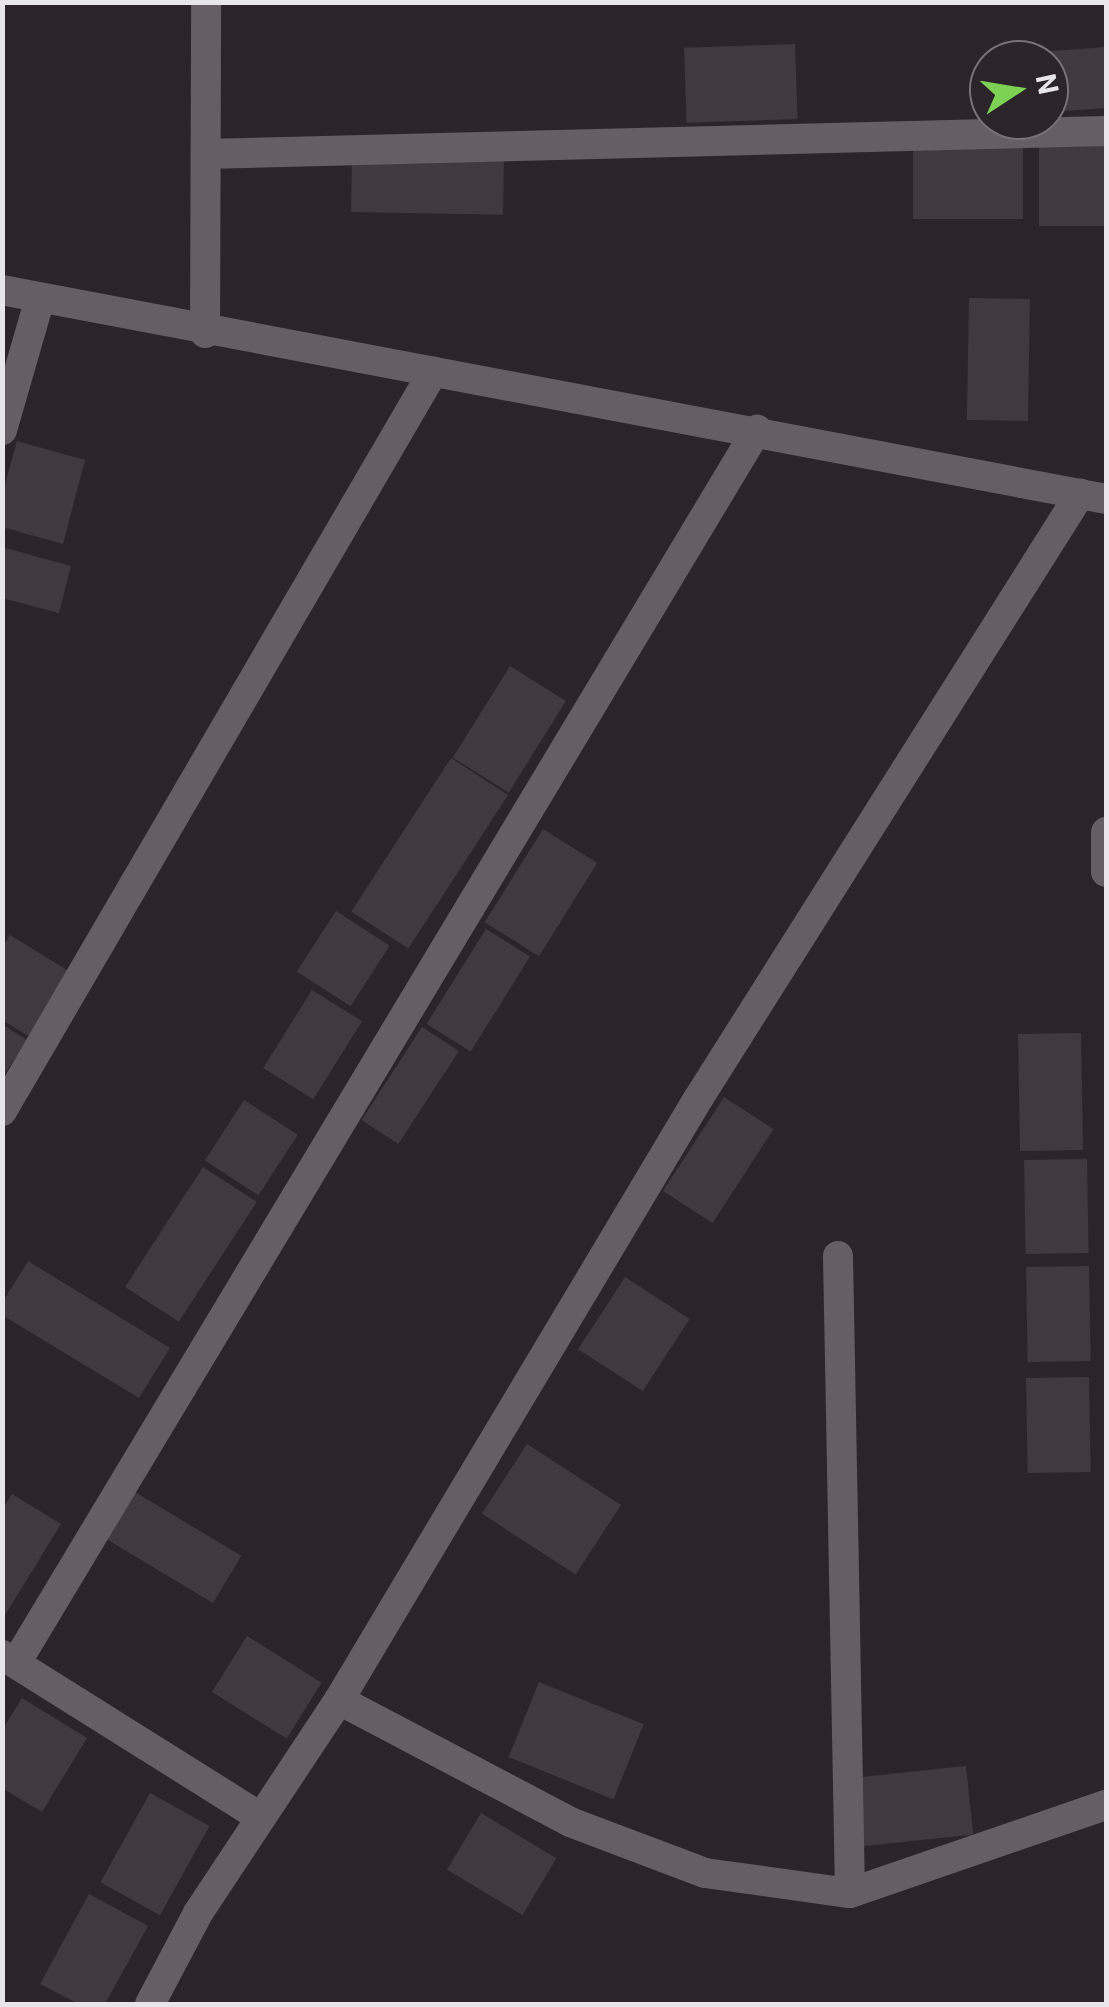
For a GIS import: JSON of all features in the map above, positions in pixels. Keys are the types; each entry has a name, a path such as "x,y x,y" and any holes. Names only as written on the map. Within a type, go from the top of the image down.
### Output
{"street":[{"path":"205,333 206,2"},
{"path":"206,154 1106,131"},
{"path":"2,290 205,333 757,430 1093,496 698,1099 339,1700 258,1815 150,2004"},
{"path":"2,430 40,298"},
{"path":"2,1111 433,372"},
{"path":"258,1815 10,1659 757,430"},
{"path":"1106,832 1106,872"},
{"path":"838,1256 850,1893"},
{"path":"339,1700 587,1828 706,1873 850,1893 1106,1805"}],"building":[{"path":"795,44 798,119 687,123 684,48"},
{"path":"1106,47 1106,108 1069,111 1069,50"},
{"path":"913,145 1023,145 1023,219 913,219"},
{"path":"1039,145 1106,145 1106,226 1039,226"},
{"path":"352,158 504,161 503,215 351,212"},
{"path":"969,298 1030,299 1028,421 967,420"},
{"path":"17,441 85,460 63,544 2,527 2,495"},
{"path":"2,547 71,566 59,613 2,598"},
{"path":"510,666 566,701 509,793 453,758"},
{"path":"451,758 508,795 408,949 351,911"},
{"path":"543,829 597,863 539,956 485,922"},
{"path":"336,911 390,946 350,1006 297,971"},
{"path":"486,929 530,957 471,1052 427,1024"},
{"path":"10,935 72,973 32,1038 2,1020 2,948"},
{"path":"312,990 362,1021 313,1099 263,1068"},
{"path":"2,1024 27,1040 2,1078"},
{"path":"422,1027 459,1051 398,1144 362,1120"},
{"path":"1081,1033 1083,1150 1020,1151 1018,1034"},
{"path":"724,1097 773,1129 712,1223 663,1191"},
{"path":"244,1100 298,1135 258,1195 205,1160"},
{"path":"1087,1159 1089,1253 1026,1254 1024,1160"},
{"path":"203,1167 257,1202 179,1322 125,1287"},
{"path":"28,1261 170,1348 139,1398 2,1315 2,1303"},
{"path":"1089,1266 1091,1361 1028,1362 1026,1267"},
{"path":"625,1277 690,1319 643,1391 578,1349"},
{"path":"1089,1377 1091,1472 1028,1473 1026,1378"},
{"path":"527,1444 621,1505 576,1575 482,1514"},
{"path":"135,1492 241,1556 213,1603 107,1539"},
{"path":"12,1494 61,1524 2,1620 2,1510"},
{"path":"247,1636 322,1683 287,1739 212,1692"},
{"path":"539,1682 644,1724 613,1799 509,1757"},
{"path":"22,1698 87,1738 42,1812 2,1788 2,1730"},
{"path":"966,1766 973,1835 861,1846 854,1778"},
{"path":"150,1793 209,1826 160,1915 101,1882"},
{"path":"481,1813 556,1858 522,1915 447,1870"},
{"path":"89,1894 148,1926 105,2004 79,2004 40,1984"}]}
